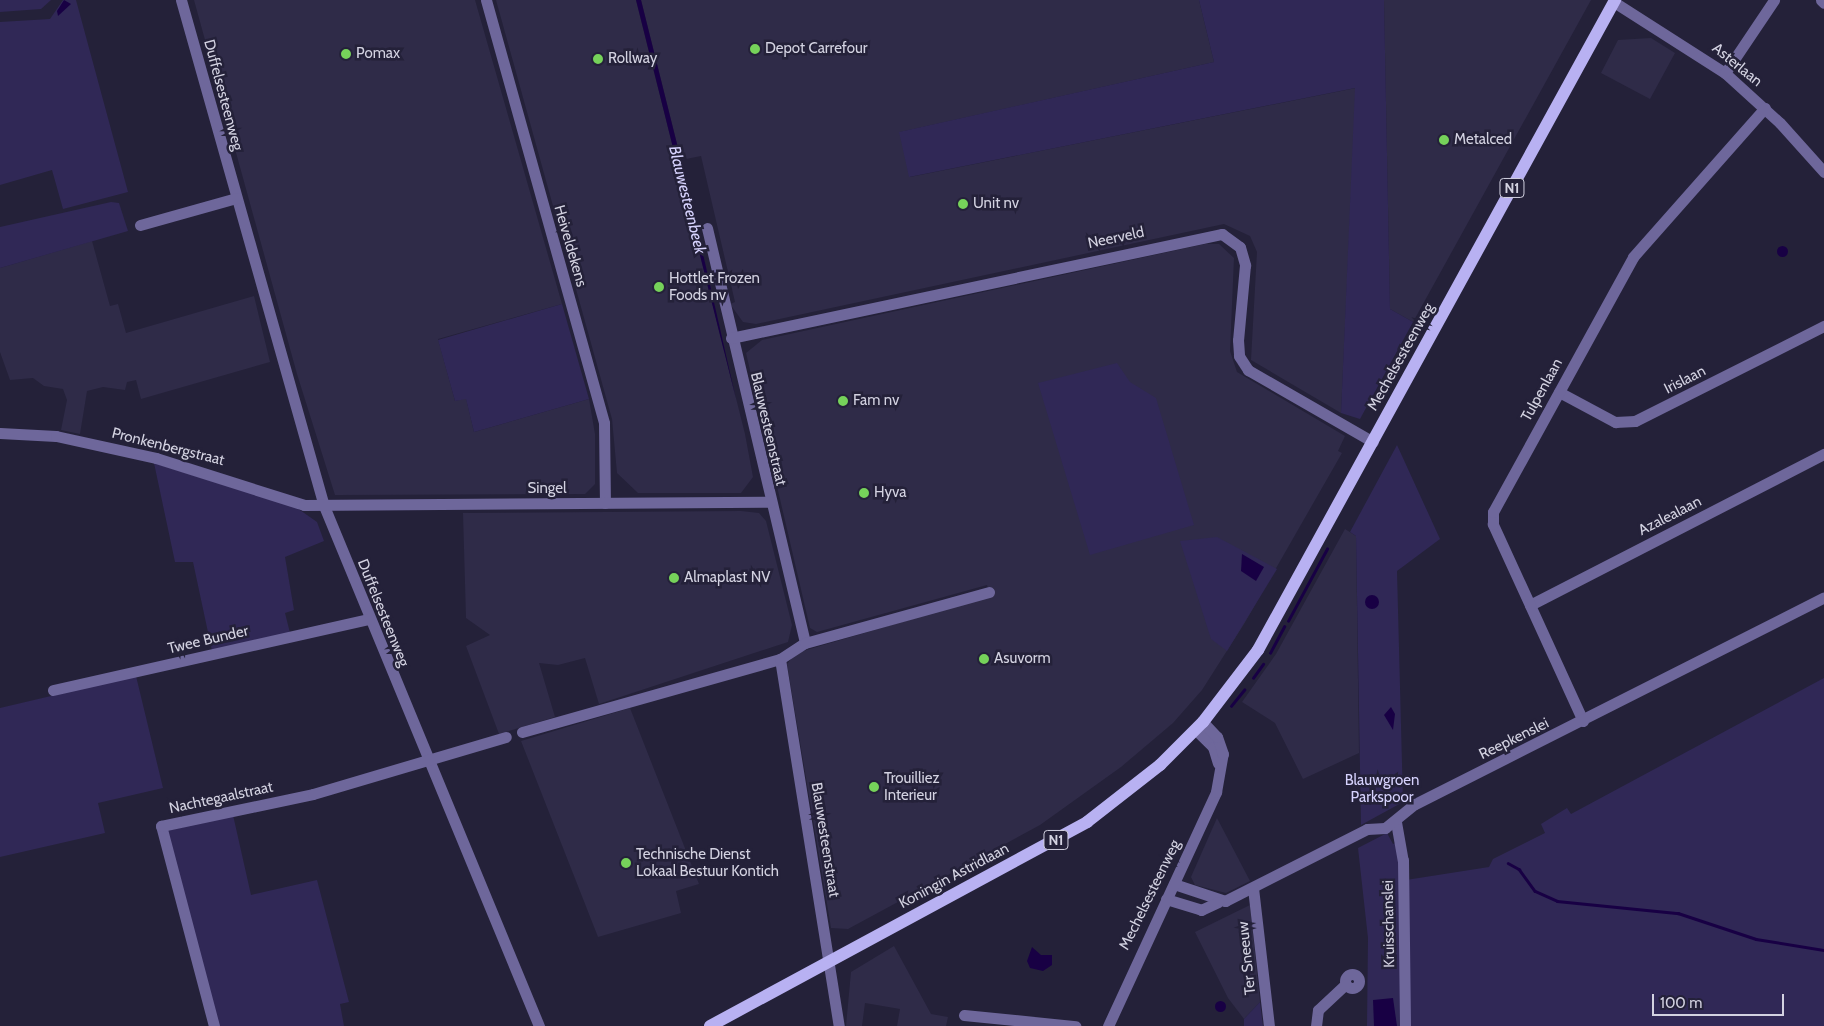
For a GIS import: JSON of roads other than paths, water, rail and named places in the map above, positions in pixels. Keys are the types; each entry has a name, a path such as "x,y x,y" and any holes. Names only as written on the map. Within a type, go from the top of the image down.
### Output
{"main road":[{"name":"Mechelsesteenweg","path":"1200,726 1258,650 1615,1"},
{"name":"Koningin Astridlaan","path":"710,1026 1086,822 1160,765 1200,726"}],"street":[{"name":"Duffelsesteenweg","path":"181,0 324,506 369,619 539,1026"},
{"name":"Heiveldekens","path":"486,0 604,423 605,503"},
{"path":"1726,73 1774,0"},
{"path":"1821,0 1824,3"},
{"name":"Asterlaan","path":"1615,1 1726,73 1764,108 1824,172"},
{"name":"Tulpenlaan","path":"1583,721 1530,605 1492,515 1641,246 1764,108"},
{"path":"140,225 236,198"},
{"name":"Blauwesteenstraat","path":"707,228 731,338 805,643"},
{"name":"Neerveld","path":"731,338 1222,234 1240,247 1245,265 1238,340 1248,370 1373,442"},
{"name":"Irislaan","path":"1559,392 1616,422 1635,422 1824,326"},
{"name":"Pronkenbergstraat","path":"0,433 56,436 156,458 304,505 324,506"},
{"name":"Azalealaan","path":"1530,605 1824,454"},
{"name":"Singel","path":"324,506 770,502"},
{"path":"522,732 780,659 805,643 989,592"},
{"name":"Reepkenslei","path":"1166,899 1201,910 1253,888 1367,829 1396,822 1415,804 1583,721 1824,597"},
{"name":"Twee Bunder","path":"53,690 369,619"},
{"name":"Blauwesteenstraat","path":"780,659 839,1026"},
{"name":"Mechelsesteenweg","path":"1108,1026 1174,884 1220,778 1220,743 1200,726"},
{"path":"428,760 506,737"},
{"name":"Nachtegaalstraat","path":"214,1026 161,826 313,794 428,760"},
{"name":"Kruisschanslei","path":"1396,822 1403,860 1405,1026"},
{"path":"1174,884 1218,902"},
{"name":"Ter Sneeuw","path":"1253,888 1269,1026"},
{"path":"1316,1026 1318,1010 1346,984"},
{"path":"964,1015 1075,1026"}],"water":[{"path":"64,0 71,4 58,16 57,11"},
{"name":"Blauwesteenbeek","path":"636,0 641,0 688,188 736,399"},
{"path":"1782,245 1788,251 1782,257 1776,251"},
{"path":"1242,554 1264,567 1256,581 1241,571"},
{"path":"1372,595 1377,597 1379,602 1377,607 1372,609 1367,607 1365,602 1367,597"},
{"path":"1391,707 1395,714 1393,730 1384,715"},
{"path":"1032,947 1041,955 1052,955 1052,965 1043,971 1030,968 1027,961"},
{"path":"1393,998 1397,1026 1374,1026 1373,1000"},
{"path":"1220,1000 1226,1006 1220,1012 1214,1006"}],"waterway":[{"path":"1288,621 1327,549"},
{"path":"1270,653 1284,627"},
{"path":"1253,678 1263,664"},
{"path":"1231,706 1244,690"},
{"path":"1508,863 1519,869 1535,891 1557,901 1678,913 1756,939 1824,950"}],"place":[{"name":"Depot Carrefour","path":"755,49"},
{"name":"Pomax","path":"346,54"},
{"name":"Rollway","path":"598,59"},
{"name":"Metalced","path":"1444,140"},
{"name":"Unit nv","path":"963,204"},
{"name":"Hottlet Frozen Foods nv","path":"659,287"},
{"name":"Fam nv","path":"843,401"},
{"name":"Hyva","path":"864,493"},
{"name":"Almaplast NV","path":"674,578"},
{"name":"Asuvorm","path":"984,659"},
{"name":"Trouilliez Interieur","path":"874,787"},
{"name":"Technische Dienst Lokaal Bestuur Kontich","path":"626,863"}],"park label":[{"name":"Blauwgroen Parkspoor","path":"1382,788"}]}
